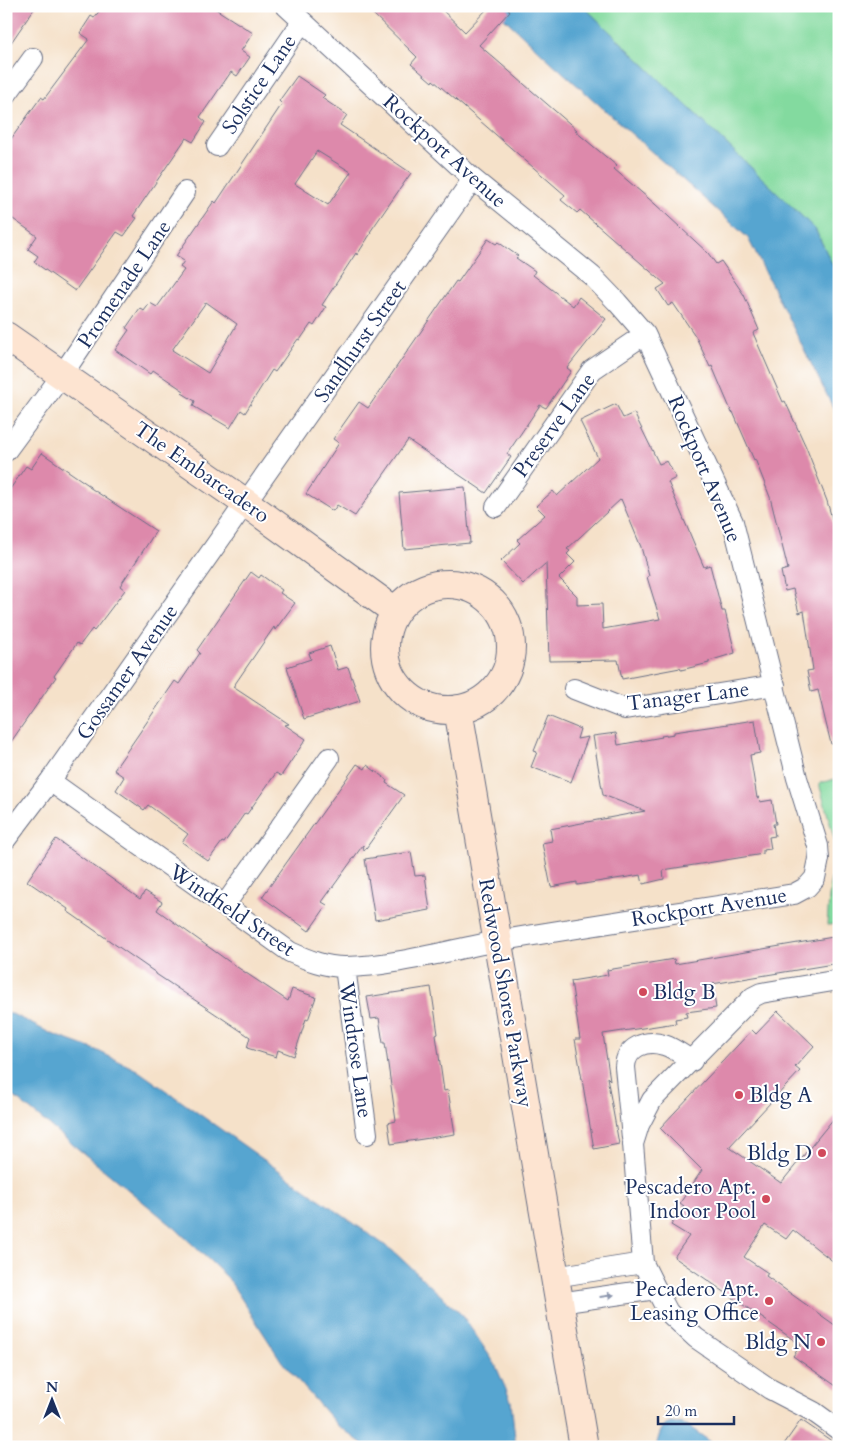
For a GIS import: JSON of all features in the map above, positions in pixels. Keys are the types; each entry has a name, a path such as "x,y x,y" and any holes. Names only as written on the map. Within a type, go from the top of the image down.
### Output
{"street":[{"name":"Rockport Avenue","path":"286,6 473,179 592,276 645,334 734,522 797,778 818,846 819,859 815,878 807,887 794,894 497,942"},
{"name":"Solstice Lane","path":"217,146 302,22"},
{"path":"6,95 33,58"},
{"name":"Sandhurst Street","path":"246,503 473,179"},
{"name":"Promenade Lane","path":"6,451 62,376 185,192"},
{"name":"Preserve Lane","path":"496,507 592,370 645,334"},
{"name":"The Embarcadero","path":"6,336 246,503 395,611"},
{"name":"Gossamer Avenue","path":"6,840 50,781 246,503"},
{"path":"439,584 465,586 477,590 488,598 498,607 505,618 510,630 512,644 507,670 493,692 471,706 443,710 428,707 415,701 404,692 394,680 388,667 385,653 388,624 395,611 414,593 426,587 439,584"},
{"name":"Tanager Lane","path":"574,689 625,708 775,685"},
{"name":"Redwood Shores Parkway","path":"458,709 584,1447"},
{"path":"224,906 329,758"},
{"name":"Windfield Street","path":"50,781 290,952 309,961 345,967 497,942"},
{"name":"Windrose Lane","path":"345,967 367,1134"},
{"path":"633,1144 639,1125 652,1100 753,997 761,993 839,980"},
{"path":"692,1061 666,1045 655,1043 641,1044 626,1056 625,1077 633,1144 643,1263 668,1312 680,1325 770,1390 814,1412 839,1430"},
{"path":"557,1290 643,1263"},
{"path":"557,1290 656,1290"}],"green space":[{"path":"583,6 839,6 839,278 815,229"},
{"path":"839,778 839,924 827,925 830,884 838,852 820,783"}],"water":[{"path":"491,6 583,6 815,229 839,278 839,419 748,238"},
{"path":"6,1011 52,1034 96,1050 137,1070 393,1251 463,1316 495,1364 511,1401 516,1447 367,1447 337,1425 282,1362 228,1278 175,1228 6,1090"},
{"path":"671,1422 687,1425 718,1447 656,1447 662,1429"}],"building":[{"path":"6,6 36,6 6,50"},
{"path":"103,6 211,6 253,33 241,51 250,57 237,76 231,72 200,117 206,122 193,142 186,138 133,216 137,218 124,236 117,232 75,291 34,262 38,256 28,249 37,236 6,214 6,146 41,97 44,99 89,39 80,33 91,16 94,18"},
{"path":"365,6 438,6 465,32 490,6 505,6 510,11 479,45 617,166 614,169 708,253 716,264 721,261 744,295 759,330 753,333 783,402 785,401 806,447 827,501 839,544 839,743 831,744 818,690 811,692 807,671 813,670 804,611 799,613 793,589 785,591 781,571 788,569 770,497 755,459 732,413 712,366 710,367 696,337 673,303 668,306 657,289 665,284 580,210 577,213 561,200 565,195 433,80 432,82 411,64 417,57"},
{"path":"297,76 325,95 322,98 347,115 340,125 411,173 322,305 326,307 314,326 311,324 300,340 298,339 275,372 272,370 245,413 241,410 230,428 193,406 195,401 182,393 184,391 153,370 150,374 115,350 129,330 126,328 140,308 144,311 150,303 157,307 184,270 180,267 184,261 176,256 214,201 216,203 282,104 279,101","holes":["317,151 351,172 328,205 295,184","206,302 237,324 208,373 172,350"]},
{"path":"488,239 496,244 498,242 518,256 516,258 535,271 533,275 573,306 579,297 606,319 567,368 571,371 546,408 540,405 507,454 511,457 486,493 408,440 355,516 337,505 333,511 306,494 339,443 333,439 359,402 368,408 456,281 458,282"},
{"path":"616,404 623,418 634,413 659,464 667,461 676,478 668,482 704,567 710,565 722,611 725,611 735,653 709,661 709,663 681,670 680,668 622,679 618,660 549,661 546,563 523,584 501,561 520,543 517,540 545,515 536,506 553,491 557,496 598,458 580,421","holes":["621,499 641,547 649,576 647,577 660,619 603,629 602,604 577,605 577,596 559,578 575,562 567,554 570,551 567,549"]},
{"path":"42,453 89,487 156,531 120,586 125,590 94,631 92,629 80,645 77,643 6,749 6,495 26,466 31,469"},
{"path":"465,487 470,543 404,549 399,493"},
{"path":"251,572 259,578 261,575 282,590 280,593 295,603 275,630 274,627 233,687 289,724 285,725 306,739 281,776 276,773 247,814 245,813 224,843 222,842 208,861 182,842 188,834 148,805 144,810 116,790 124,777 114,770 175,681 179,684 200,653 197,650"},
{"path":"330,646 338,670 348,667 360,701 304,719 287,667 311,659 309,653"},
{"path":"548,716 580,729 577,739 588,737 571,782 531,767 537,752 534,751"},
{"path":"755,720 760,753 750,755 757,798 759,797 760,802 772,800 776,824 773,824 775,836 769,837 771,849 763,850 763,854 663,870 664,879 643,884 641,875 577,885 577,882 551,887 542,843 552,841 550,829 645,811 603,795 593,736 616,733 618,745 662,737 674,734 674,732"},
{"path":"357,764 365,769 367,765 387,780 386,783 404,795 364,851 363,845 322,902 327,905 309,931 262,897"},
{"path":"56,839 140,899 145,891 162,902 157,910 288,1001 292,989 316,997 308,1020 306,1019 294,1056 278,1050 276,1057 247,1048 250,1037 156,974 27,881"},
{"path":"411,852 415,876 425,875 430,910 375,920 365,859"},
{"path":"839,936 839,963 712,984 716,1008 686,1012 687,1017 675,1019 676,1023 603,1034 610,1080 607,1077 619,1144 594,1149 575,1039 580,1039 571,981 608,975 607,970 674,959 675,964"},
{"path":"431,987 444,1091 448,1090 455,1134 391,1144 388,1123 396,1121 385,1043 383,1043 379,1018 371,1019 367,997"},
{"path":"778,1011 814,1046 795,1067 800,1071 729,1147 781,1183 839,1112 839,1266 793,1230 786,1239 765,1225 744,1257 768,1273 766,1276 839,1328 839,1388 793,1356 801,1345 674,1257 689,1236 671,1225 684,1206 680,1203 702,1170 660,1128 752,1030 756,1034"},
{"path":"801,1420 839,1446 839,1447 782,1447"}],"place":[{"name":"Bldg B","path":"643,992"},
{"name":"Bldg A","path":"739,1095"},
{"name":"Bldg D","path":"822,1153"},
{"name":"Pescadero Apt. Indoor Pool","path":"766,1199"},
{"name":"Pecadero Apt. Leasing Office","path":"769,1301"},
{"name":"Bldg N","path":"821,1342"}]}
